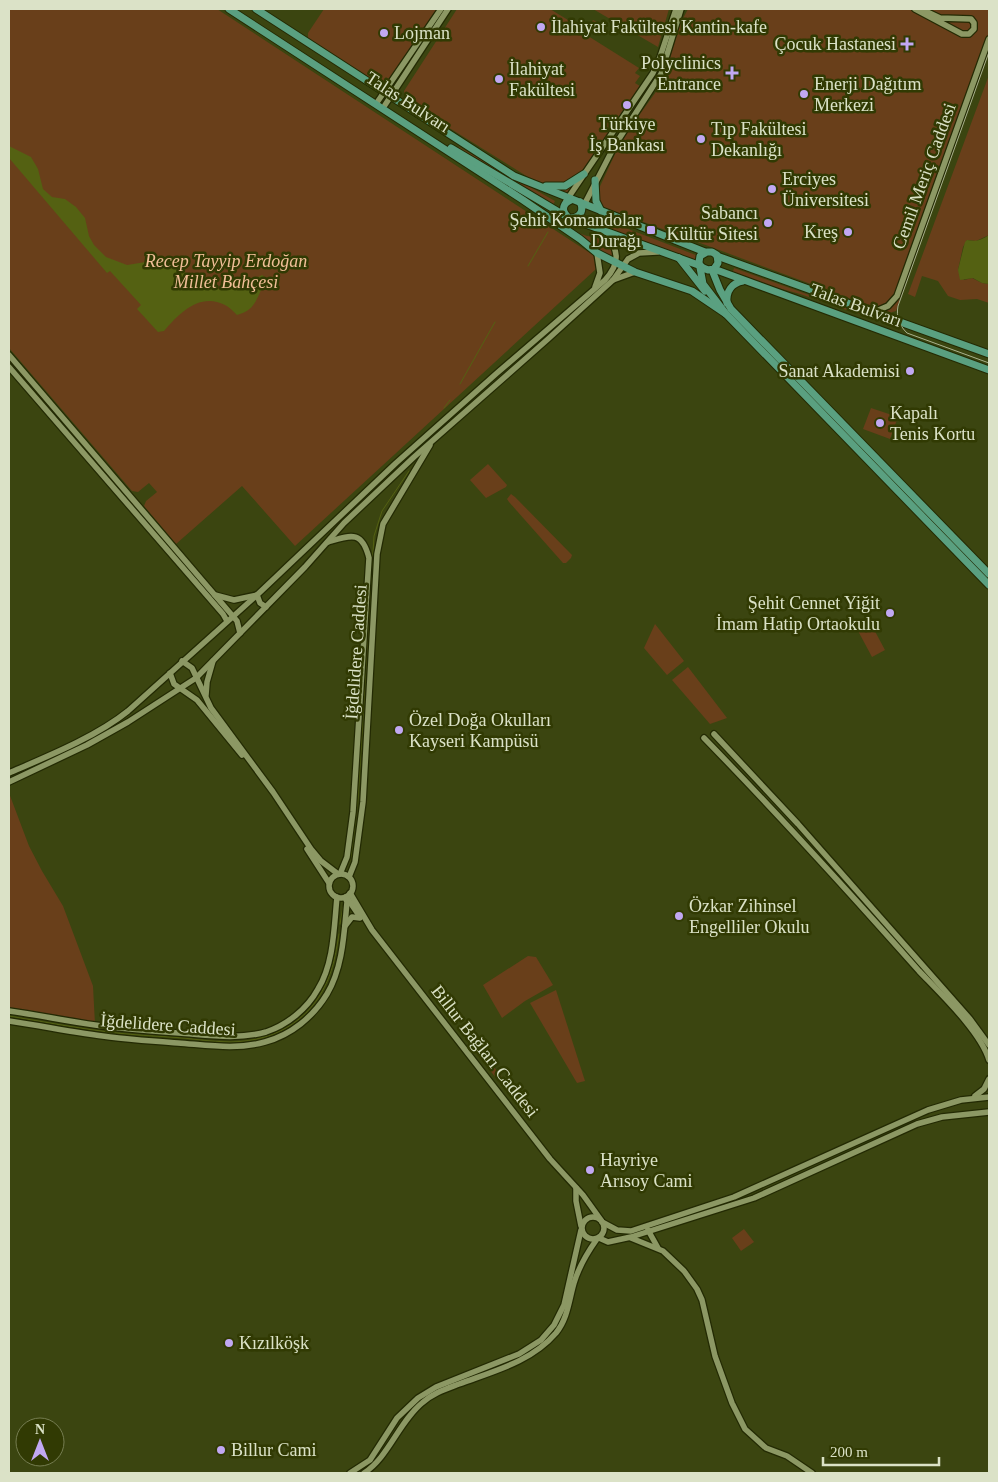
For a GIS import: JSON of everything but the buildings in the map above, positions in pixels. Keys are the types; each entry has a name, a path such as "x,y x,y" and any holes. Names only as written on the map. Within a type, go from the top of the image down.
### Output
{"main road":[{"path":"229,9 523,200 597,253 635,272 689,290 726,314"},
{"name":"Talas Bulvarı","path":"236,9 500,177 569,217 701,266"},
{"name":"Talas Bulvarı","path":"256,9 514,176 582,205"},
{"path":"536,185 550,187 565,186 584,174"},
{"path":"595,180 596,201 602,211"},
{"path":"568,200 564,212 569,217 579,216 582,205 602,211 705,252 712,252 717,256 718,263 713,269 706,270 701,266"},
{"path":"705,252 700,259 701,277 726,314 989,585"},
{"name":"Talas Bulvarı","path":"717,256 989,354"},
{"path":"679,258 699,285 717,302"},
{"path":"713,269 720,290 727,303 989,574"},
{"name":"Talas Bulvarı","path":"713,269 989,370"},
{"path":"727,303 727,295 731,287 738,282 744,281"}],"street":[{"path":"388,94 440,9"},
{"path":"382,103 448,9"},
{"path":"568,200 653,73 676,9"},
{"path":"582,205 622,133 661,74 681,9"},
{"path":"914,9 962,34 969,34 974,30 974,23 971,19 936,17 921,9"},
{"name":"Cemil Meriç Caddesi","path":"874,312 886,308 895,299 989,38"},
{"path":"584,174 587,180 591,182 595,180"},
{"path":"607,231 615,246 619,265 613,280"},
{"path":"9,773 54,753 114,721 128,711 257,595 410,451 609,276 619,265 639,253 662,252"},
{"path":"594,289 600,272 597,253"},
{"path":"9,782 87,745 128,722 196,678 266,607 344,523 432,441 613,280 635,272"},
{"path":"9,355 214,595 230,619"},
{"path":"9,367 223,614 238,623 240,633"},
{"name":"İğdelidere Caddesi","path":"349,877 355,862 363,802 377,554 380,534 385,519 432,441"},
{"name":"İğdelidere Caddesi","path":"326,543 353,536 360,539 366,545 370,558 359,701 354,802 346,862 339,874"},
{"path":"214,595 234,600 257,595"},
{"path":"257,595 260,603 266,607"},
{"path":"182,661 192,668 211,708 273,792 329,883 331,892 337,897 347,895"},
{"path":"206,697 207,682 213,661"},
{"path":"170,673 172,682 180,690 197,700 239,752 305,843 328,867 339,874 349,877 352,883 347,895"},
{"path":"714,734 798,824 951,997 979,1029 989,1045"},
{"path":"704,738 826,866 977,1036 989,1060"},
{"path":"328,867 338,866 346,862"},
{"path":"329,883 332,877 339,874"},
{"path":"347,895 360,918 372,930"},
{"path":"347,895 372,930"},
{"name":"İğdelidere Caddesi","path":"9,1021 104,1036 221,1046 247,1045 267,1041 286,1034 300,1025 322,1002 334,977 343,935 347,895"},
{"name":"İğdelidere Caddesi","path":"9,1011 95,1025 142,1030 222,1036 245,1036 264,1032 294,1017 318,990 328,964 337,897"},
{"path":"344,928 352,918 360,918"},
{"path":"334,927 343,935"},
{"name":"Billur Bağları Caddesi","path":"372,930 544,1152 602,1221"},
{"path":"974,1097 984,1089 988,1081"},
{"path":"576,1188 576,1201 581,1229 587,1238 598,1238 608,1242 631,1238 734,1197 928,1110 974,1097 989,1097"},
{"path":"350,1473 370,1460 398,1418 418,1398 436,1387 520,1354 541,1340 554,1325 564,1305 584,1220 594,1217 613,1229 622,1231 648,1230 754,1198 916,1124 942,1117 989,1112"},
{"path":"364,1473 376,1464 409,1414 423,1401 438,1392 523,1360 541,1349 558,1330 568,1310 582,1261 604,1230 602,1221"},
{"path":"648,1230 658,1248"},
{"path":"631,1238 658,1248 674,1260 697,1289 702,1300 715,1356 735,1409 746,1429 766,1448 787,1456 812,1473"}],"green space":[{"name":"Recep Tayyip Erdoğan Millet Bahçesi","path":"9,9 217,9 596,257 596,269 295,546 242,486 176,544 144,506 146,501 157,492 149,483 138,492 132,491 9,348"},
{"path":"324,9 443,9 387,85 379,84 308,38 308,33"},
{"path":"457,9 550,9 586,31 593,20 597,22 588,36 639,68 635,73 640,76 635,83 640,86 570,194 528,177 406,101 404,91"},
{"path":"593,9 669,9 658,47"},
{"path":"688,9 989,9 989,36 896,311 889,313 595,204 595,197 622,139 663,82 679,26"},
{"path":"989,75 989,235 976,241 967,240 963,247 958,270 964,280 972,278 989,284 989,303 977,299 960,300 948,296 938,281 922,276 915,297 908,294"},
{"path":"459,147 555,201 553,205 533,195"},
{"path":"597,217 701,257 699,264 594,224"},
{"path":"568,229 607,241 612,247 612,258"},
{"path":"734,268 868,316 732,275"},
{"name":"Kapalı Tenis Kortu","path":"871,408 898,417 890,439 863,429"},
{"path":"488,464 507,485 486,498 470,480"},
{"path":"511,494 572,555 566,563 563,563 509,502 507,499"},
{"path":"870,622 885,650 872,657 857,629"},
{"path":"655,624 684,661 667,675 644,648"},
{"path":"688,667 727,718 710,724 672,680"},
{"path":"9,793 29,846 63,906 93,986 95,1024 9,1010"},
{"path":"528,956 536,957 553,985 525,1001 502,1018 483,985"},
{"path":"556,990 585,1081 577,1083 530,1003"},
{"path":"475,1047 480,1050 518,1097 512,1098 473,1049"},
{"path":"744,1229 754,1242 741,1251 732,1238"}],"shaded area":[{"path":"9,146 31,157 38,169 43,189 52,197 65,199 76,207 85,218 89,236 94,245 106,257 127,265 164,261 176,265 200,284 213,289 230,289 248,283 262,275 266,281 255,302 249,310 237,315 231,309 216,302 198,303 183,312 164,331 158,332 137,309 141,305 110,271 107,273 9,158"},
{"path":"989,235 989,284 982,283 973,278 960,280 958,270 965,242 967,240 979,240"}],"waterway":[{"path":"528,266 548,232"},
{"path":"460,384 495,322"},
{"path":"444,408 450,400"},
{"path":"351,857 358,797 374,536 382,511 409,471"},
{"path":"340,924 343,907"},
{"path":"9,1016 104,1031 178,1038 231,1042 265,1037 293,1023 316,1001 331,971 339,934"}],"tram line":[{"path":"989,52 898,306 897,314 900,324 907,333 989,363"}],"place":[{"name":"İlahiyat Fakültesi Kantin-kafe","path":"541,27"},
{"name":"Lojman","path":"384,33"},
{"name":"Çocuk Hastanesi","path":"907,44"},
{"name":"Polyclinics Entrance","path":"732,73"},
{"name":"İlahiyat Fakültesi","path":"499,79"},
{"name":"Enerji Dağıtım Merkezi","path":"804,94"},
{"name":"Türkiye İş Bankası","path":"627,105"},
{"name":"Tıp Fakültesi Dekanlığı","path":"701,139"},
{"name":"Erciyes Üniversitesi","path":"772,189"},
{"name":"Sabancı Kültür Sitesi","path":"768,223"},
{"name":"Şehit Komandolar Durağı","path":"651,230"},
{"name":"Kreş","path":"848,232"},
{"name":"Sanat Akademisi","path":"910,371"},
{"name":"Kapalı Tenis Kortu","path":"880,423"},
{"name":"Şehit Cennet Yiğit İmam Hatip Ortaokulu","path":"890,613"},
{"name":"Özel Doğa Okulları Kayseri Kampüsü","path":"399,730"},
{"name":"Özkar Zihinsel Engelliler Okulu","path":"679,916"},
{"name":"Hayriye Arısoy Cami","path":"590,1170"},
{"name":"Kızılköşk","path":"229,1343"},
{"name":"Billur Cami","path":"221,1450"}]}
